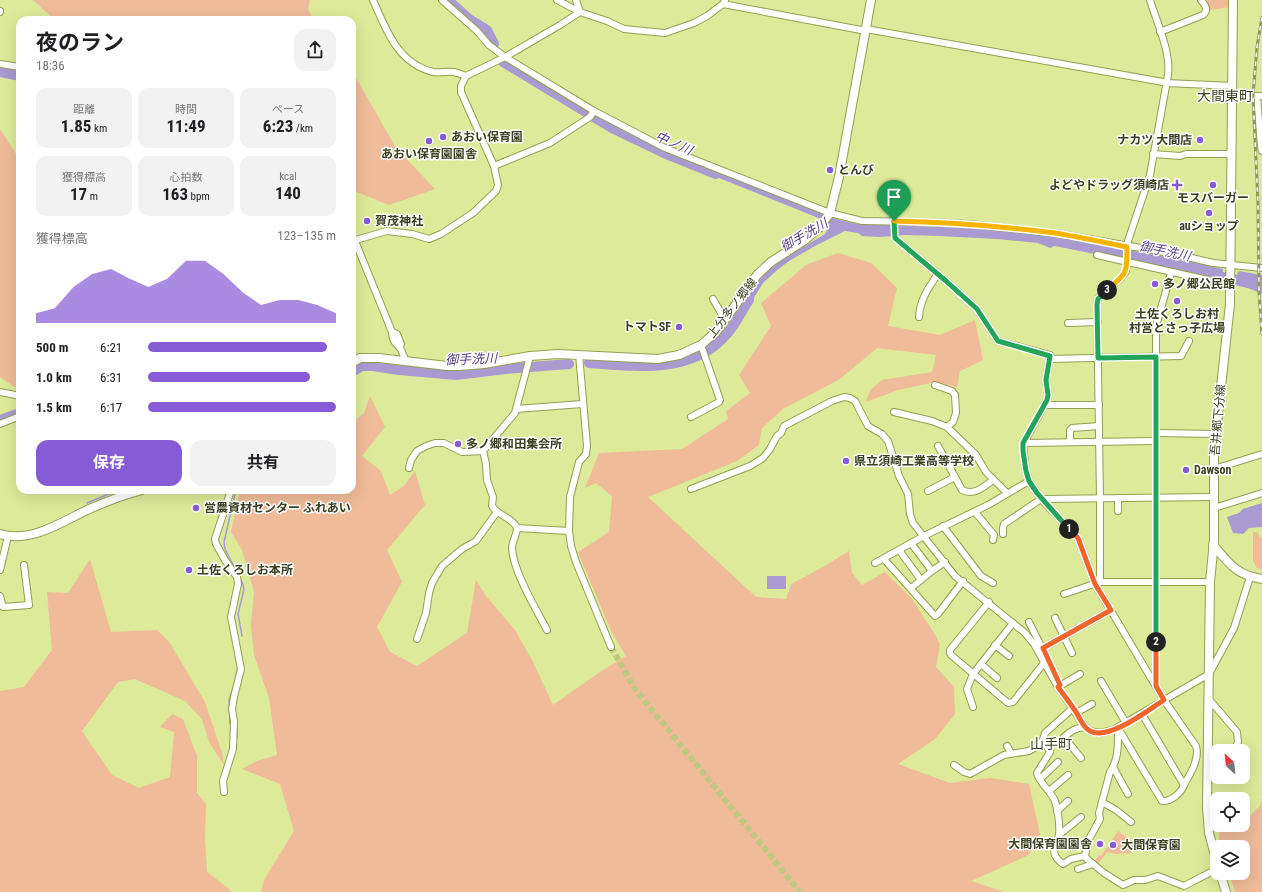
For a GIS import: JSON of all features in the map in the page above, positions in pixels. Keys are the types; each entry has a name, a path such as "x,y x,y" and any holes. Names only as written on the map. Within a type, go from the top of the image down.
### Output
{"main road":[{"path":"827,217 839,177 871,0"},
{"name":"吾井郷下分線","path":"1210,840 1208,828 1207,765 1210,582 1213,545 1215,434 1228,333 1230,304 1233,0"},
{"name":"上分多ノ郷線","path":"356,359 379,358 459,366 529,359 558,354 658,359 679,356 702,348 725,320 748,286 762,270 771,262 805,240 827,217"},
{"path":"4,535 24,536 40,532 111,500 130,494"},
{"path":"1213,545 1240,573 1250,577 1262,579"},
{"path":"1222,880 1226,892"}],"street":[{"path":"374,0 386,32 400,52 410,62 434,72 454,72 466,76"},
{"path":"442,0 477,31 489,45 593,114 665,148 827,217 845,217 862,221 894,223 969,224 1055,233 1230,267 1262,268"},
{"path":"558,0 580,12 607,21 624,29 665,33 694,23 707,16 724,2 861,30 866,29 1166,83 1232,86"},
{"path":"576,0 580,12"},
{"path":"1097,583 1100,498 1098,299 1124,274 1127,261 1127,248 1150,175 1166,83 1169,60 1150,0"},
{"path":"1160,32 1203,15 1206,9 1201,0"},
{"path":"356,240 388,230 412,234 429,239 441,234 473,213 492,196 498,185 494,166 462,92 461,86 466,76 505,57 560,26 580,12"},
{"path":"0,64 16,66"},
{"path":"1233,96 1260,96 1262,147"},
{"path":"494,166 550,143 593,114"},
{"path":"1153,154 1180,156 1186,154 1232,154"},
{"path":"894,223 895,238 977,309 998,341 1050,356 1046,380 1048,395 1045,405 1023,443 1022,448 1024,464 1029,481 1041,498 1078,538 1097,583 1111,610 1164,700 1196,746 1197,751 1194,766 1180,793 1166,801 1162,801 1118,728"},
{"path":"356,248 392,332 396,334 401,344 400,348 405,360"},
{"path":"1096,255 1127,261 1170,273 1230,284"},
{"path":"1156,686 1156,322 1170,273"},
{"path":"919,317 921,303 926,291 938,274"},
{"path":"713,299 725,320"},
{"path":"1068,323 1098,322"},
{"path":"1049,359 1181,356 1190,341"},
{"path":"691,417 719,402 720,400 702,348"},
{"path":"580,354 586,451 579,462 570,497 569,531 571,546 576,562 611,647"},
{"path":"409,468 411,460 417,451 435,443 444,443 462,452 483,451 514,415 529,359"},
{"path":"935,385 952,390 955,395 955,419 947,427"},
{"path":"0,392 16,395"},
{"path":"691,489 750,466 763,458 777,436 781,433 784,426 791,421 832,401 844,397 850,398 858,405 868,426 882,434 888,441 899,476 908,494 911,519 954,574 989,602 1032,641 1044,663 1085,727 1090,731 1100,733 1126,724 1209,674 1234,628 1250,577"},
{"path":"516,410 582,404"},
{"path":"1045,405 1099,405"},
{"path":"894,412 936,422 947,427 976,455 986,472 1007,493"},
{"path":"0,424 16,418"},
{"path":"1070,441 1070,430 1072,428 1099,426"},
{"path":"1156,433 1215,434"},
{"path":"1023,443 1070,441 1156,441"},
{"path":"938,446 962,490 968,492 979,490 994,480"},
{"path":"483,451 487,480 492,497 492,506 497,512 514,522 517,528 512,546 514,560 521,578 547,630"},
{"path":"1214,469 1262,454"},
{"path":"928,491 955,476"},
{"path":"875,564 942,526 975,512 1029,481"},
{"path":"1214,508 1262,493"},
{"path":"224,792 223,781 233,749 233,703 241,669 231,617 238,590 238,580 215,542 229,494"},
{"path":"1003,534 1002,528 1004,524 1041,498 1214,498"},
{"path":"1118,498 1118,511"},
{"path":"417,639 426,613 432,583 442,566 462,549 476,541 497,512"},
{"path":"975,512 994,536 993,540"},
{"path":"942,526 981,576 993,583"},
{"path":"517,528 569,531"},
{"path":"0,570 4,535"},
{"path":"911,543 932,571"},
{"path":"899,550 921,580"},
{"path":"884,559 935,616 963,582"},
{"path":"911,588 945,562"},
{"path":"0,596 3,607 28,605 24,565"},
{"path":"1064,594 1097,583 1210,582"},
{"path":"989,602 950,650 951,655 1008,703 1011,703 1044,663"},
{"path":"1043,648 1111,610"},
{"path":"1055,618 1072,653"},
{"path":"1029,622 1043,648 1059,686"},
{"path":"973,707 967,687 973,674 1013,623"},
{"path":"995,645 1009,656"},
{"path":"981,664 997,678"},
{"path":"1059,686 1080,674"},
{"path":"1101,682 1126,724"},
{"path":"1208,698 1237,732 1237,744"},
{"path":"954,765 970,774 1001,756 1029,751 1043,740 1045,733 1075,710 1092,704"},
{"path":"1142,714 1184,785"},
{"path":"1081,758 1064,737 1076,728 1085,727"},
{"path":"1085,856 1088,841 1100,819 1102,802 1118,750 1118,728"},
{"path":"1043,740 1050,752 1037,771 1037,775 1055,802 1059,835 1054,850 1055,854 1063,864 1071,859 1085,856"},
{"path":"1007,746 1011,753"},
{"path":"1040,779 1058,762"},
{"path":"1113,767 1128,794"},
{"path":"1049,791 1068,774"},
{"path":"1057,811 1068,801"},
{"path":"1102,802 1116,810 1131,822"},
{"path":"1059,835 1081,817"},
{"path":"1085,856 1093,864 1123,885 1134,880 1144,880 1158,876 1184,886 1210,873"},
{"path":"1078,869 1093,864"}],"shaded area":[{"path":"33,0 310,0 308,9 311,16 51,16"},
{"path":"1230,0 1230,7 1210,10 1206,1"},
{"path":"356,78 396,148 435,189 389,205 356,192"},
{"path":"0,129 16,154 16,388 0,377"},
{"path":"706,167 836,219 857,224 970,228 1033,233 1175,258 1223,269 1223,280 1060,247 1054,246 1050,248 1038,243 940,236 862,236 858,233 845,231 789,261 776,271 763,283 745,312 739,309 751,290 766,272 785,258 825,234 830,224 704,172"},
{"path":"838,253 871,263 897,288 888,326 940,335 975,320 983,360 960,371 957,387 935,382 898,390 866,402 870,390 882,380 932,372 936,355 877,348 840,379 783,409 762,428 759,445 737,461 648,497 756,597 786,599 791,584 849,551 852,573 862,585 885,572 912,599 936,636 940,645 936,667 954,687 955,714 935,739 898,764 950,783 990,778 1029,784 1040,834 1029,855 971,881 1004,892 261,892 264,880 294,831 280,784 242,769 257,761 277,755 269,698 254,655 251,625 254,591 242,550 231,532 239,494 356,494 356,420 364,413 370,396 385,427 362,456 381,471 390,495 404,486 415,471 425,505 387,550 402,582 377,627 390,652 417,666 467,633 476,580 486,596 515,630 533,662 553,705 600,672 626,656 611,631 578,552 609,532 612,496 596,483 585,488 599,453 682,449 728,419 726,411 750,393 739,375 771,326 761,303 806,265"},
{"path":"1239,271 1262,275 1262,294 1237,283 1237,274"},
{"path":"1262,503 1262,527 1249,528 1243,534 1233,533 1227,517 1239,513 1243,509"},
{"path":"1253,532 1257,532 1260,538 1262,538 1262,569 1257,568 1253,561"},
{"path":"90,559 111,632 157,630 170,643 205,702 222,753 224,765 209,742 202,719 185,701 135,679 118,682 82,731 112,775 139,788 170,777 174,732 160,727 172,714 183,719 197,756 197,793 206,804 205,839 207,872 231,892 0,892 0,691 24,687 52,650 47,592 68,593"},
{"path":"767,576 786,576 786,589 767,589"},
{"path":"1262,797 1262,892 1235,892 1231,880 1250,880 1250,840 1219,840 1220,832 1250,832 1250,816 1260,806"},
{"path":"1118,831 1133,842 1131,853 1116,854 1107,852 1099,863 1095,861 1099,855 1101,856 1108,846 1114,850 1116,846 1110,843"}],"waterway":[{"name":"中ノ川","path":"448,0 469,19 487,30 494,44"},
{"name":"中ノ川","path":"503,62 612,128 664,153 716,174"},
{"name":"御手洗川","path":"0,72 16,75"},
{"name":"御手洗川","path":"1209,274 1262,286"},
{"name":"御手洗川","path":"589,363 642,366 678,363 694,358 709,350 727,334 749,300"},
{"name":"御手洗川","path":"356,370 362,366 373,366 456,375 569,364"},
{"path":"0,420 16,414"},
{"path":"87,503 108,494"},
{"path":"235,494 224,542 225,549 244,589 238,614 242,636"},
{"path":"236,675 238,667"},
{"path":"230,724 229,700 236,679"},
{"path":"237,726 237,737"}],"tunnel":[{"path":"611,647 635,689 800,892"}],"railway":[{"path":"1262,17 1257,47 1253,96 1258,203 1259,293 1262,334"}],"place":[{"name":"あおい保育園","path":"443,137"},
{"name":"ナカツ 大間店","path":"1200,140"},
{"name":"あおい保育園園舎","path":"429,141"},
{"name":"とんび","path":"830,170"},
{"name":"よどやドラッグ須崎店","path":"1177,185"},
{"name":"モスバーガー","path":"1213,185"},
{"name":"auショップ","path":"1209,213"},
{"name":"賀茂神社","path":"367,221"},
{"name":"多ノ郷公民館","path":"1155,284"},
{"name":"土佐くろしお村 村営とさっ子広場","path":"1177,301"},
{"name":"トマトSF","path":"679,327"},
{"name":"多ノ郷和田集会所","path":"458,444"},
{"name":"県立須崎工業高等学校","path":"846,461"},
{"name":"Dawson","path":"1186,470"},
{"name":"営農資材センター ふれあい","path":"196,508"},
{"name":"土佐くろしお本所","path":"189,570"},
{"name":"大間保育園園舎","path":"1100,844"},
{"name":"大間保育園","path":"1113,845"}],"district":[{"name":"大間東町","path":"1225,96"},
{"name":"山手町","path":"1051,744"}],"route":[{"path":"894,221 969,224 1021,229 1055,233 1127,247 1126,271 1121,278 1098,299 1098,358 1156,357 1156,686 1164,700 1118,728 1095,733 1085,727 1058,687 1060,685 1043,648 1111,610 1095,584 1078,538 1041,498 1032,486 1026,471 1023,443 1047,400 1048,395 1046,380 1050,356 999,342 977,309 916,254 895,238 894,221"}]}
